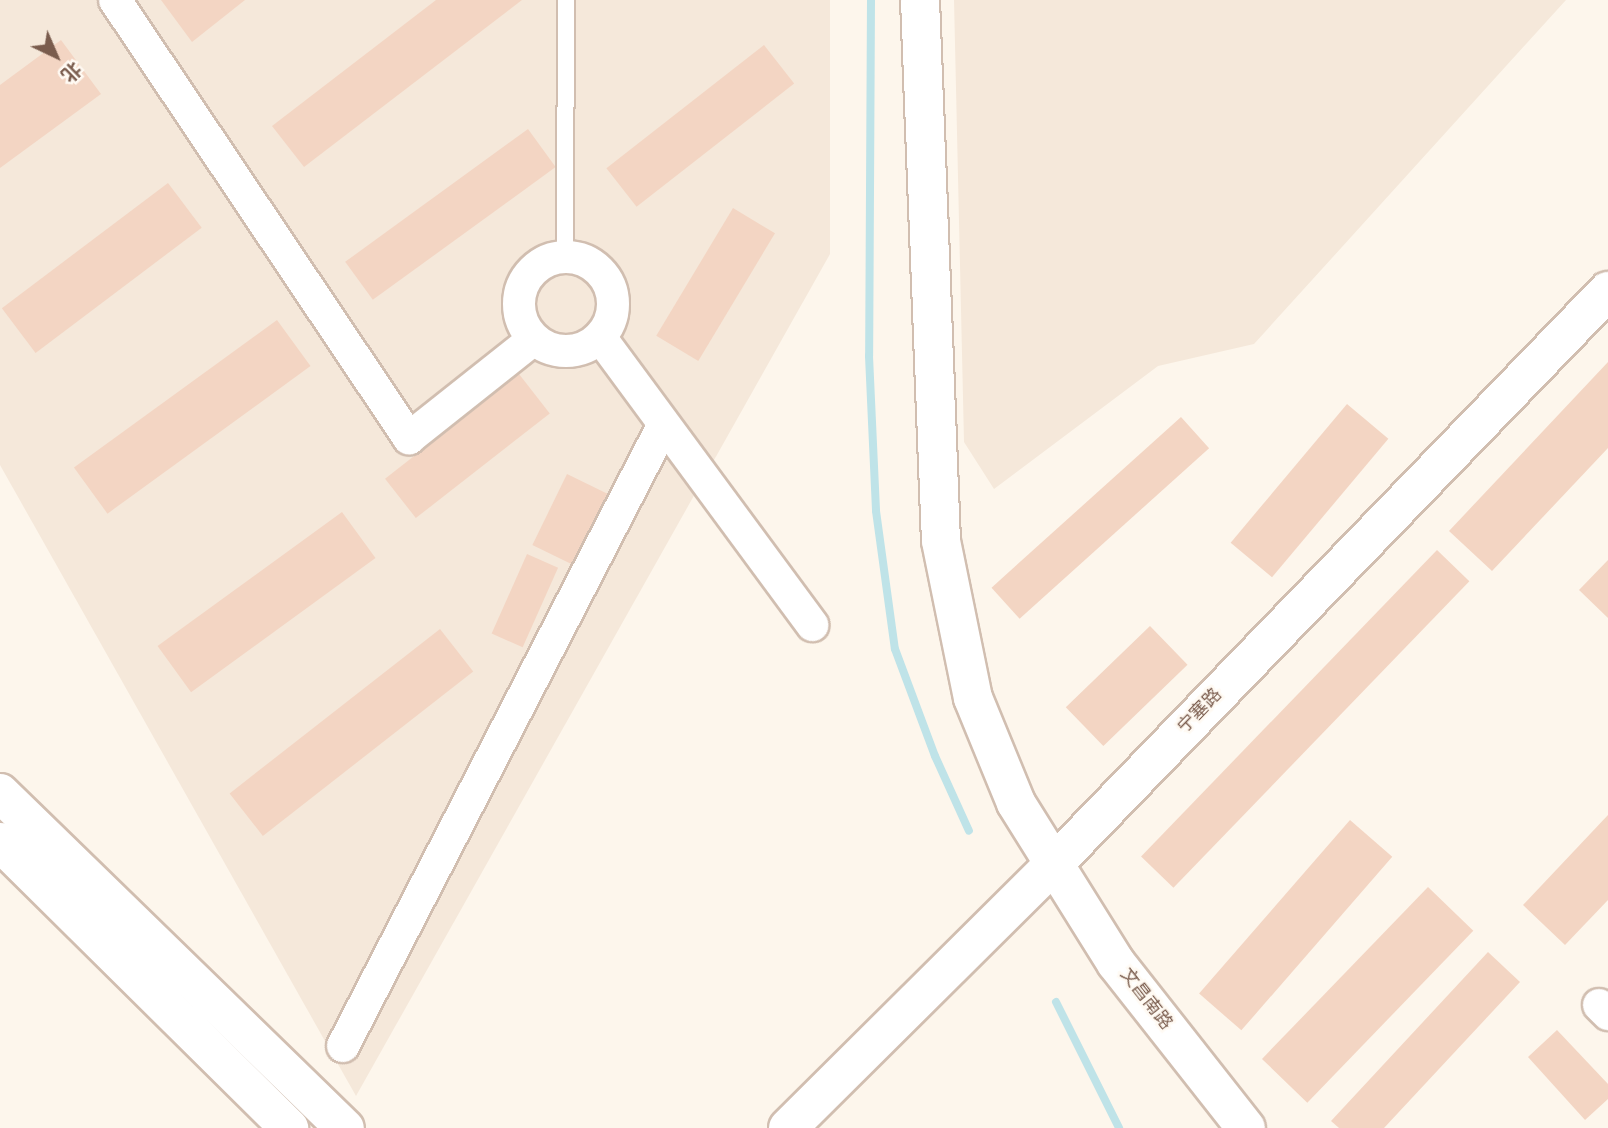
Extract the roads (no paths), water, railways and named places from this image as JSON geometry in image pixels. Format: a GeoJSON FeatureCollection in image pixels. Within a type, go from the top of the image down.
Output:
{"type":"FeatureCollection","features":[{"type":"Feature","properties":{"kind":"street"},"geometry":{"type":"LineString","coordinates":[[115,0],[409,438],[534,339]]}},
{"type":"Feature","properties":{"kind":"street","name":"文昌南路"},"geometry":{"type":"LineString","coordinates":[[920,0],[941,541],[973,698],[1016,803],[1116,963],[1246,1128]]}},
{"type":"Feature","properties":{"kind":"street"},"geometry":{"type":"LineString","coordinates":[[565,256],[584,260],[600,270],[610,285],[614,303],[610,321],[600,337],[586,348],[568,352],[550,349],[534,339],[523,324],[518,307],[521,289],[531,272],[546,261],[565,256]]}},
{"type":"Feature","properties":{"kind":"street","name":"宁塞路"},"geometry":{"type":"LineString","coordinates":[[788,1128],[1054,864],[1608,291]]}},
{"type":"Feature","properties":{"kind":"street"},"geometry":{"type":"LineString","coordinates":[[600,337],[811,625]]}},
{"type":"Feature","properties":{"kind":"street"},"geometry":{"type":"LineString","coordinates":[[343,1046],[663,426]]}},
{"type":"Feature","properties":{"kind":"street"},"geometry":{"type":"LineString","coordinates":[[0,793],[345,1128]]}},
{"type":"Feature","properties":{"kind":"street"},"geometry":{"type":"LineString","coordinates":[[0,842],[289,1128]]}},
{"type":"Feature","properties":{"kind":"lane"},"geometry":{"type":"LineString","coordinates":[[565,256],[566,0]]}},
{"type":"Feature","properties":{"kind":"waterway"},"geometry":{"type":"LineString","coordinates":[[871,0],[869,356],[876,511],[895,649],[935,756],[969,831]]}},
{"type":"Feature","properties":{"kind":"waterway"},"geometry":{"type":"LineString","coordinates":[[1056,1002],[1119,1128]]}}]}
